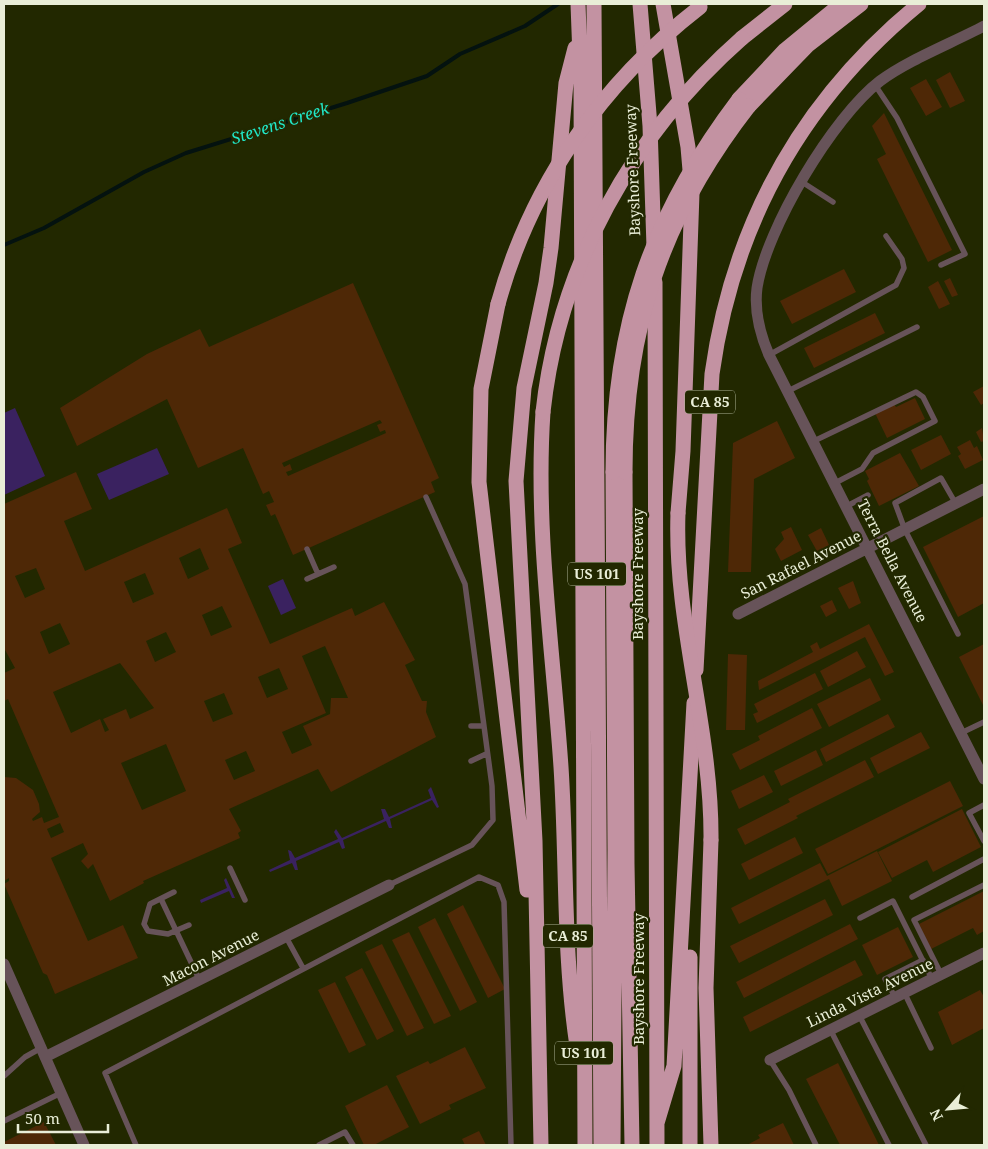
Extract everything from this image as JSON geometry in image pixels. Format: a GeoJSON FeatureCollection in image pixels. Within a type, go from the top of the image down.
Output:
{"type":"FeatureCollection","features":[{"type":"Feature","properties":{"kind":"highway","name":"US 101"},"geometry":{"type":"LineString","coordinates":[[578,4],[583,477],[584,1145]]}},
{"type":"Feature","properties":{"kind":"highway","name":"US 101"},"geometry":{"type":"LineString","coordinates":[[594,4],[598,354],[597,647],[601,1145]]}},
{"type":"Feature","properties":{"kind":"highway","name":"Bayshore Freeway"},"geometry":{"type":"LineString","coordinates":[[640,4],[650,126],[655,302],[657,1145]]}},
{"type":"Feature","properties":{"kind":"highway"},"geometry":{"type":"LineString","coordinates":[[663,4],[688,147],[692,193],[684,451],[678,513],[680,581],[708,762],[711,840],[707,946],[710,1145]]}},
{"type":"Feature","properties":{"kind":"highway","name":"CA 85"},"geometry":{"type":"LineString","coordinates":[[584,1093],[571,1011],[561,765],[542,527],[543,412],[550,364],[563,311],[588,244],[607,205],[646,142],[677,102],[742,38],[785,4]]}},
{"type":"Feature","properties":{"kind":"highway"},"geometry":{"type":"LineString","coordinates":[[632,1145],[619,472],[615,407],[618,377],[630,318],[646,262],[667,211],[680,187],[707,142],[744,102],[785,50],[841,4]]}},
{"type":"Feature","properties":{"kind":"highway"},"geometry":{"type":"LineString","coordinates":[[744,102],[808,45],[861,4]]}},
{"type":"Feature","properties":{"kind":"highway","name":"CA 85"},"geometry":{"type":"LineString","coordinates":[[657,1123],[674,1066],[712,374],[717,337],[734,272],[754,217],[770,185],[819,104],[867,50],[919,4]]}},
{"type":"Feature","properties":{"kind":"highway"},"geometry":{"type":"LineString","coordinates":[[538,989],[518,801],[479,482],[482,389],[498,304],[512,258],[531,214],[572,142],[596,109],[627,72],[662,38],[702,5]]}},
{"type":"Feature","properties":{"kind":"highway"},"geometry":{"type":"LineString","coordinates":[[541,1145],[535,841],[517,509],[518,450],[524,388],[550,257],[566,83],[579,35]]}},
{"type":"Feature","properties":{"kind":"highway"},"geometry":{"type":"LineString","coordinates":[[613,1145],[619,472]]}},
{"type":"Feature","properties":{"kind":"highway"},"geometry":{"type":"LineString","coordinates":[[690,1145],[693,727]]}},
{"type":"Feature","properties":{"kind":"highway"},"geometry":{"type":"LineString","coordinates":[[707,1145],[708,1059]]}},
{"type":"Feature","properties":{"kind":"street","name":"Terra Bella Avenue"},"geometry":{"type":"LineString","coordinates":[[984,26],[890,74],[875,85],[841,122],[802,182],[776,232],[758,288],[758,318],[770,356],[984,779]]}},
{"type":"Feature","properties":{"kind":"street","name":"San Rafael Avenue"},"geometry":{"type":"LineString","coordinates":[[738,614],[984,490]]}},
{"type":"Feature","properties":{"kind":"street","name":"Macon Avenue"},"geometry":{"type":"LineString","coordinates":[[43,1053],[200,981],[390,885]]}},
{"type":"Feature","properties":{"kind":"street","name":"Linda Vista Avenue"},"geometry":{"type":"LineString","coordinates":[[770,1060],[830,1029],[983,956]]}},
{"type":"Feature","properties":{"kind":"street"},"geometry":{"type":"LineString","coordinates":[[4,964],[84,1145]]}},
{"type":"Feature","properties":{"kind":"lane"},"geometry":{"type":"LineString","coordinates":[[875,85],[897,118],[965,254],[941,265]]}},
{"type":"Feature","properties":{"kind":"lane"},"geometry":{"type":"LineString","coordinates":[[802,182],[833,202]]}},
{"type":"Feature","properties":{"kind":"lane"},"geometry":{"type":"LineString","coordinates":[[770,356],[896,284],[904,268],[902,259],[886,236]]}},
{"type":"Feature","properties":{"kind":"lane"},"geometry":{"type":"LineString","coordinates":[[788,390],[917,326]]}},
{"type":"Feature","properties":{"kind":"lane"},"geometry":{"type":"LineString","coordinates":[[814,441],[916,392],[923,397],[935,421],[873,453],[862,469],[835,483]]}},
{"type":"Feature","properties":{"kind":"lane"},"geometry":{"type":"LineString","coordinates":[[956,504],[941,478],[895,503],[905,530],[958,634]]}},
{"type":"Feature","properties":{"kind":"lane"},"geometry":{"type":"LineString","coordinates":[[847,506],[868,495]]}},
{"type":"Feature","properties":{"kind":"lane"},"geometry":{"type":"LineString","coordinates":[[390,885],[472,846],[493,820],[492,786],[486,754],[465,584],[426,497]]}},
{"type":"Feature","properties":{"kind":"lane"},"geometry":{"type":"LineString","coordinates":[[307,549],[318,574]]}},
{"type":"Feature","properties":{"kind":"lane"},"geometry":{"type":"LineString","coordinates":[[307,579],[334,567]]}},
{"type":"Feature","properties":{"kind":"lane"},"geometry":{"type":"LineString","coordinates":[[961,733],[984,722]]}},
{"type":"Feature","properties":{"kind":"lane"},"geometry":{"type":"LineString","coordinates":[[471,726],[484,726]]}},
{"type":"Feature","properties":{"kind":"lane"},"geometry":{"type":"LineString","coordinates":[[471,761],[486,754]]}},
{"type":"Feature","properties":{"kind":"lane"},"geometry":{"type":"LineString","coordinates":[[984,805],[969,813],[984,841]]}},
{"type":"Feature","properties":{"kind":"lane"},"geometry":{"type":"LineString","coordinates":[[912,897],[984,860]]}},
{"type":"Feature","properties":{"kind":"lane"},"geometry":{"type":"LineString","coordinates":[[230,868],[245,900]]}},
{"type":"Feature","properties":{"kind":"lane"},"geometry":{"type":"LineString","coordinates":[[136,1145],[104,1073],[479,877],[498,885],[504,902],[511,1145]]}},
{"type":"Feature","properties":{"kind":"lane"},"geometry":{"type":"LineString","coordinates":[[937,977],[914,920],[984,885]]}},
{"type":"Feature","properties":{"kind":"lane"},"geometry":{"type":"LineString","coordinates":[[174,892],[150,904],[144,924],[148,931],[168,934],[189,925]]}},
{"type":"Feature","properties":{"kind":"lane"},"geometry":{"type":"LineString","coordinates":[[161,899],[200,981]]}},
{"type":"Feature","properties":{"kind":"lane"},"geometry":{"type":"LineString","coordinates":[[860,918],[893,901],[923,960],[937,977]]}},
{"type":"Feature","properties":{"kind":"lane"},"geometry":{"type":"LineString","coordinates":[[286,937],[303,968]]}},
{"type":"Feature","properties":{"kind":"lane"},"geometry":{"type":"LineString","coordinates":[[923,960],[885,979],[900,995],[931,1048]]}},
{"type":"Feature","properties":{"kind":"lane"},"geometry":{"type":"LineString","coordinates":[[860,1015],[926,1145]]}},
{"type":"Feature","properties":{"kind":"lane"},"geometry":{"type":"LineString","coordinates":[[830,1029],[889,1145]]}},
{"type":"Feature","properties":{"kind":"lane"},"geometry":{"type":"LineString","coordinates":[[4,1076],[25,1057],[43,1053]]}},
{"type":"Feature","properties":{"kind":"lane"},"geometry":{"type":"LineString","coordinates":[[770,1060],[789,1090],[816,1145]]}},
{"type":"Feature","properties":{"kind":"lane"},"geometry":{"type":"LineString","coordinates":[[4,1121],[60,1093]]}},
{"type":"Feature","properties":{"kind":"lane"},"geometry":{"type":"LineString","coordinates":[[318,1145],[345,1132],[353,1145]]}},
{"type":"Feature","properties":{"kind":"shaded area"},"geometry":{"type":"Polygon","coordinates":[[[15,408],[45,476],[4,495],[4,413],[15,408]]]}},
{"type":"Feature","properties":{"kind":"shaded area"},"geometry":{"type":"Polygon","coordinates":[[[157,448],[169,474],[109,500],[97,474],[157,448]]]}},
{"type":"Feature","properties":{"kind":"shaded area"},"geometry":{"type":"Polygon","coordinates":[[[283,579],[296,608],[281,615],[268,586],[283,579]]]}},
{"type":"Feature","properties":{"kind":"shaded area"},"geometry":{"type":"Polygon","coordinates":[[[431,787],[439,807],[437,808],[432,800],[390,819],[392,828],[389,828],[386,821],[343,840],[345,848],[342,849],[339,842],[296,861],[298,870],[295,870],[292,863],[270,872],[269,870],[290,860],[288,850],[291,851],[295,858],[338,839],[334,832],[336,829],[342,838],[384,819],[381,809],[385,809],[389,817],[431,798],[428,790],[431,787]]]}},
{"type":"Feature","properties":{"kind":"shaded area"},"geometry":{"type":"Polygon","coordinates":[[[226,878],[235,898],[232,898],[229,891],[201,903],[200,900],[227,888],[224,880],[226,878]]]}},
{"type":"Feature","properties":{"kind":"building"},"geometry":{"type":"Polygon","coordinates":[[[950,72],[965,101],[950,108],[936,80],[950,72]]]}},
{"type":"Feature","properties":{"kind":"building"},"geometry":{"type":"Polygon","coordinates":[[[926,79],[942,107],[926,116],[910,88],[926,79]]]}},
{"type":"Feature","properties":{"kind":"building"},"geometry":{"type":"Polygon","coordinates":[[[884,113],[952,250],[928,262],[877,159],[886,154],[872,126],[884,113]]]}},
{"type":"Feature","properties":{"kind":"building"},"geometry":{"type":"Polygon","coordinates":[[[844,269],[856,292],[792,324],[780,301],[844,269]]]}},
{"type":"Feature","properties":{"kind":"building"},"geometry":{"type":"Polygon","coordinates":[[[950,278],[958,295],[952,297],[944,281],[950,278]]]}},
{"type":"Feature","properties":{"kind":"building"},"geometry":{"type":"Polygon","coordinates":[[[938,281],[950,304],[939,309],[928,287],[938,281]]]}},
{"type":"Feature","properties":{"kind":"building"},"geometry":{"type":"Polygon","coordinates":[[[353,283],[439,478],[431,482],[435,492],[293,555],[275,514],[271,516],[266,505],[274,502],[269,491],[263,494],[243,448],[198,468],[167,399],[77,446],[60,408],[147,354],[200,329],[209,347],[353,283]],[[380,420],[282,463],[284,467],[290,464],[292,470],[286,472],[288,476],[386,433],[385,430],[380,432],[377,425],[382,423],[380,420]]]}},
{"type":"Feature","properties":{"kind":"building"},"geometry":{"type":"Polygon","coordinates":[[[875,313],[885,333],[814,368],[804,348],[875,313]]]}},
{"type":"Feature","properties":{"kind":"building"},"geometry":{"type":"Polygon","coordinates":[[[984,386],[984,403],[981,405],[973,392],[984,386]]]}},
{"type":"Feature","properties":{"kind":"building"},"geometry":{"type":"Polygon","coordinates":[[[915,398],[925,419],[887,438],[875,413],[894,404],[896,407],[915,398]]]}},
{"type":"Feature","properties":{"kind":"building"},"geometry":{"type":"Polygon","coordinates":[[[777,421],[795,458],[754,479],[751,572],[728,572],[733,443],[777,421]]]}},
{"type":"Feature","properties":{"kind":"building"},"geometry":{"type":"Polygon","coordinates":[[[982,428],[984,441],[981,442],[976,432],[982,428]]]}},
{"type":"Feature","properties":{"kind":"building"},"geometry":{"type":"Polygon","coordinates":[[[941,435],[951,454],[921,470],[911,450],[941,435]]]}},
{"type":"Feature","properties":{"kind":"building"},"geometry":{"type":"Polygon","coordinates":[[[970,440],[974,448],[977,446],[983,460],[965,469],[958,456],[961,454],[957,447],[970,440]]]}},
{"type":"Feature","properties":{"kind":"building"},"geometry":{"type":"Polygon","coordinates":[[[900,453],[919,486],[879,506],[867,481],[869,479],[865,471],[900,453]]]}},
{"type":"Feature","properties":{"kind":"building"},"geometry":{"type":"Polygon","coordinates":[[[76,472],[92,509],[64,521],[85,571],[227,508],[242,543],[228,549],[270,644],[352,608],[355,616],[384,602],[415,660],[405,665],[422,701],[427,701],[426,712],[436,737],[331,792],[318,769],[229,809],[241,831],[238,833],[240,838],[143,881],[144,883],[110,901],[93,864],[88,869],[81,861],[88,854],[83,843],[51,858],[88,941],[123,925],[138,958],[55,994],[47,975],[43,973],[4,884],[9,881],[9,878],[4,881],[4,777],[16,778],[33,790],[40,812],[32,819],[33,821],[42,817],[44,823],[59,817],[8,699],[4,701],[4,673],[15,668],[4,648],[4,504],[76,472]],[[200,548],[179,558],[188,579],[209,569],[200,548]],[[36,568],[15,576],[25,598],[45,589],[36,568]],[[145,573],[124,582],[133,603],[154,594],[145,573]],[[222,606],[202,615],[211,636],[232,627],[222,606]],[[60,623],[40,632],[49,654],[70,644],[60,623]],[[166,632],[146,641],[155,662],[176,652],[166,632]],[[325,646],[302,656],[326,713],[282,732],[292,754],[312,745],[303,726],[330,714],[331,698],[348,698],[325,646]],[[120,663],[53,692],[71,733],[100,719],[105,732],[109,730],[103,719],[126,709],[130,719],[154,708],[120,663]],[[279,668],[258,677],[267,698],[288,689],[279,668]],[[224,693],[204,701],[213,722],[233,714],[224,693]],[[166,744],[121,763],[142,810],[186,791],[166,744]],[[246,751],[225,760],[234,780],[255,771],[246,751]],[[60,823],[47,829],[51,838],[64,832],[60,823]]]}},
{"type":"Feature","properties":{"kind":"building"},"geometry":{"type":"Polygon","coordinates":[[[984,516],[984,603],[958,617],[923,547],[984,516]]]}},
{"type":"Feature","properties":{"kind":"building"},"geometry":{"type":"Polygon","coordinates":[[[791,527],[802,550],[781,561],[775,549],[784,539],[781,532],[791,527]]]}},
{"type":"Feature","properties":{"kind":"building"},"geometry":{"type":"Polygon","coordinates":[[[821,528],[830,547],[818,553],[808,535],[821,528]]]}},
{"type":"Feature","properties":{"kind":"building"},"geometry":{"type":"Polygon","coordinates":[[[853,581],[861,603],[849,609],[838,588],[853,581]]]}},
{"type":"Feature","properties":{"kind":"building"},"geometry":{"type":"Polygon","coordinates":[[[832,600],[837,611],[826,617],[820,606],[832,600]]]}},
{"type":"Feature","properties":{"kind":"building"},"geometry":{"type":"Polygon","coordinates":[[[869,624],[894,672],[885,676],[865,637],[759,690],[758,681],[813,652],[810,646],[817,642],[820,649],[869,624]]]}},
{"type":"Feature","properties":{"kind":"building"},"geometry":{"type":"Polygon","coordinates":[[[984,644],[984,707],[959,657],[984,644]]]}},
{"type":"Feature","properties":{"kind":"building"},"geometry":{"type":"Polygon","coordinates":[[[857,651],[866,667],[828,687],[820,671],[857,651]]]}},
{"type":"Feature","properties":{"kind":"building"},"geometry":{"type":"Polygon","coordinates":[[[728,654],[747,655],[745,730],[726,730],[728,654]]]}},
{"type":"Feature","properties":{"kind":"building"},"geometry":{"type":"Polygon","coordinates":[[[815,673],[823,689],[757,723],[753,714],[758,712],[754,704],[815,673]]]}},
{"type":"Feature","properties":{"kind":"building"},"geometry":{"type":"Polygon","coordinates":[[[870,678],[881,700],[829,727],[817,704],[870,678]]]}},
{"type":"Feature","properties":{"kind":"building"},"geometry":{"type":"Polygon","coordinates":[[[812,708],[822,728],[740,770],[732,754],[760,740],[758,736],[812,708]]]}},
{"type":"Feature","properties":{"kind":"building"},"geometry":{"type":"Polygon","coordinates":[[[888,714],[895,727],[826,762],[820,749],[888,714]]]}},
{"type":"Feature","properties":{"kind":"building"},"geometry":{"type":"Polygon","coordinates":[[[921,732],[930,748],[878,774],[870,758],[921,732]]]}},
{"type":"Feature","properties":{"kind":"building"},"geometry":{"type":"Polygon","coordinates":[[[816,750],[823,765],[781,786],[774,771],[816,750]]]}},
{"type":"Feature","properties":{"kind":"building"},"geometry":{"type":"Polygon","coordinates":[[[865,760],[874,777],[796,816],[798,818],[745,845],[737,829],[790,802],[788,799],[865,760]]]}},
{"type":"Feature","properties":{"kind":"building"},"geometry":{"type":"Polygon","coordinates":[[[764,775],[773,792],[739,809],[731,791],[764,775]]]}},
{"type":"Feature","properties":{"kind":"building"},"geometry":{"type":"Polygon","coordinates":[[[950,781],[963,806],[828,874],[815,849],[950,781]]]}},
{"type":"Feature","properties":{"kind":"building"},"geometry":{"type":"Polygon","coordinates":[[[962,809],[981,847],[933,872],[927,860],[892,878],[878,852],[962,809]]]}},
{"type":"Feature","properties":{"kind":"building"},"geometry":{"type":"Polygon","coordinates":[[[795,837],[803,853],[749,880],[741,864],[795,837]]]}},
{"type":"Feature","properties":{"kind":"building"},"geometry":{"type":"Polygon","coordinates":[[[877,851],[892,881],[842,906],[829,879],[739,924],[731,908],[820,863],[827,876],[877,851]]]}},
{"type":"Feature","properties":{"kind":"building"},"geometry":{"type":"Polygon","coordinates":[[[984,891],[984,931],[977,935],[973,928],[931,949],[919,924],[984,891]]]}},
{"type":"Feature","properties":{"kind":"building"},"geometry":{"type":"Polygon","coordinates":[[[825,899],[833,915],[739,963],[730,946],[825,899]]]}},
{"type":"Feature","properties":{"kind":"building"},"geometry":{"type":"Polygon","coordinates":[[[463,905],[505,989],[488,998],[447,914],[463,905]]]}},
{"type":"Feature","properties":{"kind":"building"},"geometry":{"type":"Polygon","coordinates":[[[435,918],[477,1002],[460,1011],[418,927],[435,918]]]}},
{"type":"Feature","properties":{"kind":"building"},"geometry":{"type":"Polygon","coordinates":[[[850,924],[858,939],[744,998],[736,982],[850,924]]]}},
{"type":"Feature","properties":{"kind":"building"},"geometry":{"type":"Polygon","coordinates":[[[898,927],[913,957],[877,975],[862,945],[898,927]]]}},
{"type":"Feature","properties":{"kind":"building"},"geometry":{"type":"Polygon","coordinates":[[[409,932],[451,1016],[434,1024],[392,940],[409,932]]]}},
{"type":"Feature","properties":{"kind":"building"},"geometry":{"type":"Polygon","coordinates":[[[382,944],[424,1028],[407,1036],[365,952],[382,944]]]}},
{"type":"Feature","properties":{"kind":"building"},"geometry":{"type":"Polygon","coordinates":[[[855,960],[863,975],[750,1032],[743,1017],[855,960]]]}},
{"type":"Feature","properties":{"kind":"building"},"geometry":{"type":"Polygon","coordinates":[[[362,968],[394,1031],[377,1040],[345,977],[362,968]]]}},
{"type":"Feature","properties":{"kind":"building"},"geometry":{"type":"Polygon","coordinates":[[[335,982],[366,1045],[349,1053],[318,990],[335,982]]]}},
{"type":"Feature","properties":{"kind":"building"},"geometry":{"type":"Polygon","coordinates":[[[980,990],[984,997],[984,1028],[952,1045],[938,1012],[980,990]]]}},
{"type":"Feature","properties":{"kind":"building"},"geometry":{"type":"Polygon","coordinates":[[[465,1047],[486,1088],[449,1105],[451,1109],[420,1124],[396,1076],[428,1061],[430,1064],[465,1047]]]}},
{"type":"Feature","properties":{"kind":"building"},"geometry":{"type":"Polygon","coordinates":[[[838,1063],[879,1145],[840,1145],[806,1079],[838,1063]]]}},
{"type":"Feature","properties":{"kind":"building"},"geometry":{"type":"Polygon","coordinates":[[[387,1085],[409,1127],[374,1145],[364,1145],[345,1106],[387,1085]]]}},
{"type":"Feature","properties":{"kind":"building"},"geometry":{"type":"Polygon","coordinates":[[[44,1122],[56,1145],[4,1145],[4,1142],[44,1122]]]}},
{"type":"Feature","properties":{"kind":"building"},"geometry":{"type":"Polygon","coordinates":[[[783,1123],[794,1145],[747,1145],[760,1138],[758,1135],[783,1123]]]}},
{"type":"Feature","properties":{"kind":"building"},"geometry":{"type":"Polygon","coordinates":[[[479,1131],[486,1145],[465,1145],[462,1139],[479,1131]]]}},
{"type":"Feature","properties":{"kind":"waterway","name":"Stevens Creek"},"geometry":{"type":"LineString","coordinates":[[4,245],[44,228],[144,172],[186,153],[427,76],[460,54],[525,26],[558,4]]}}]}
